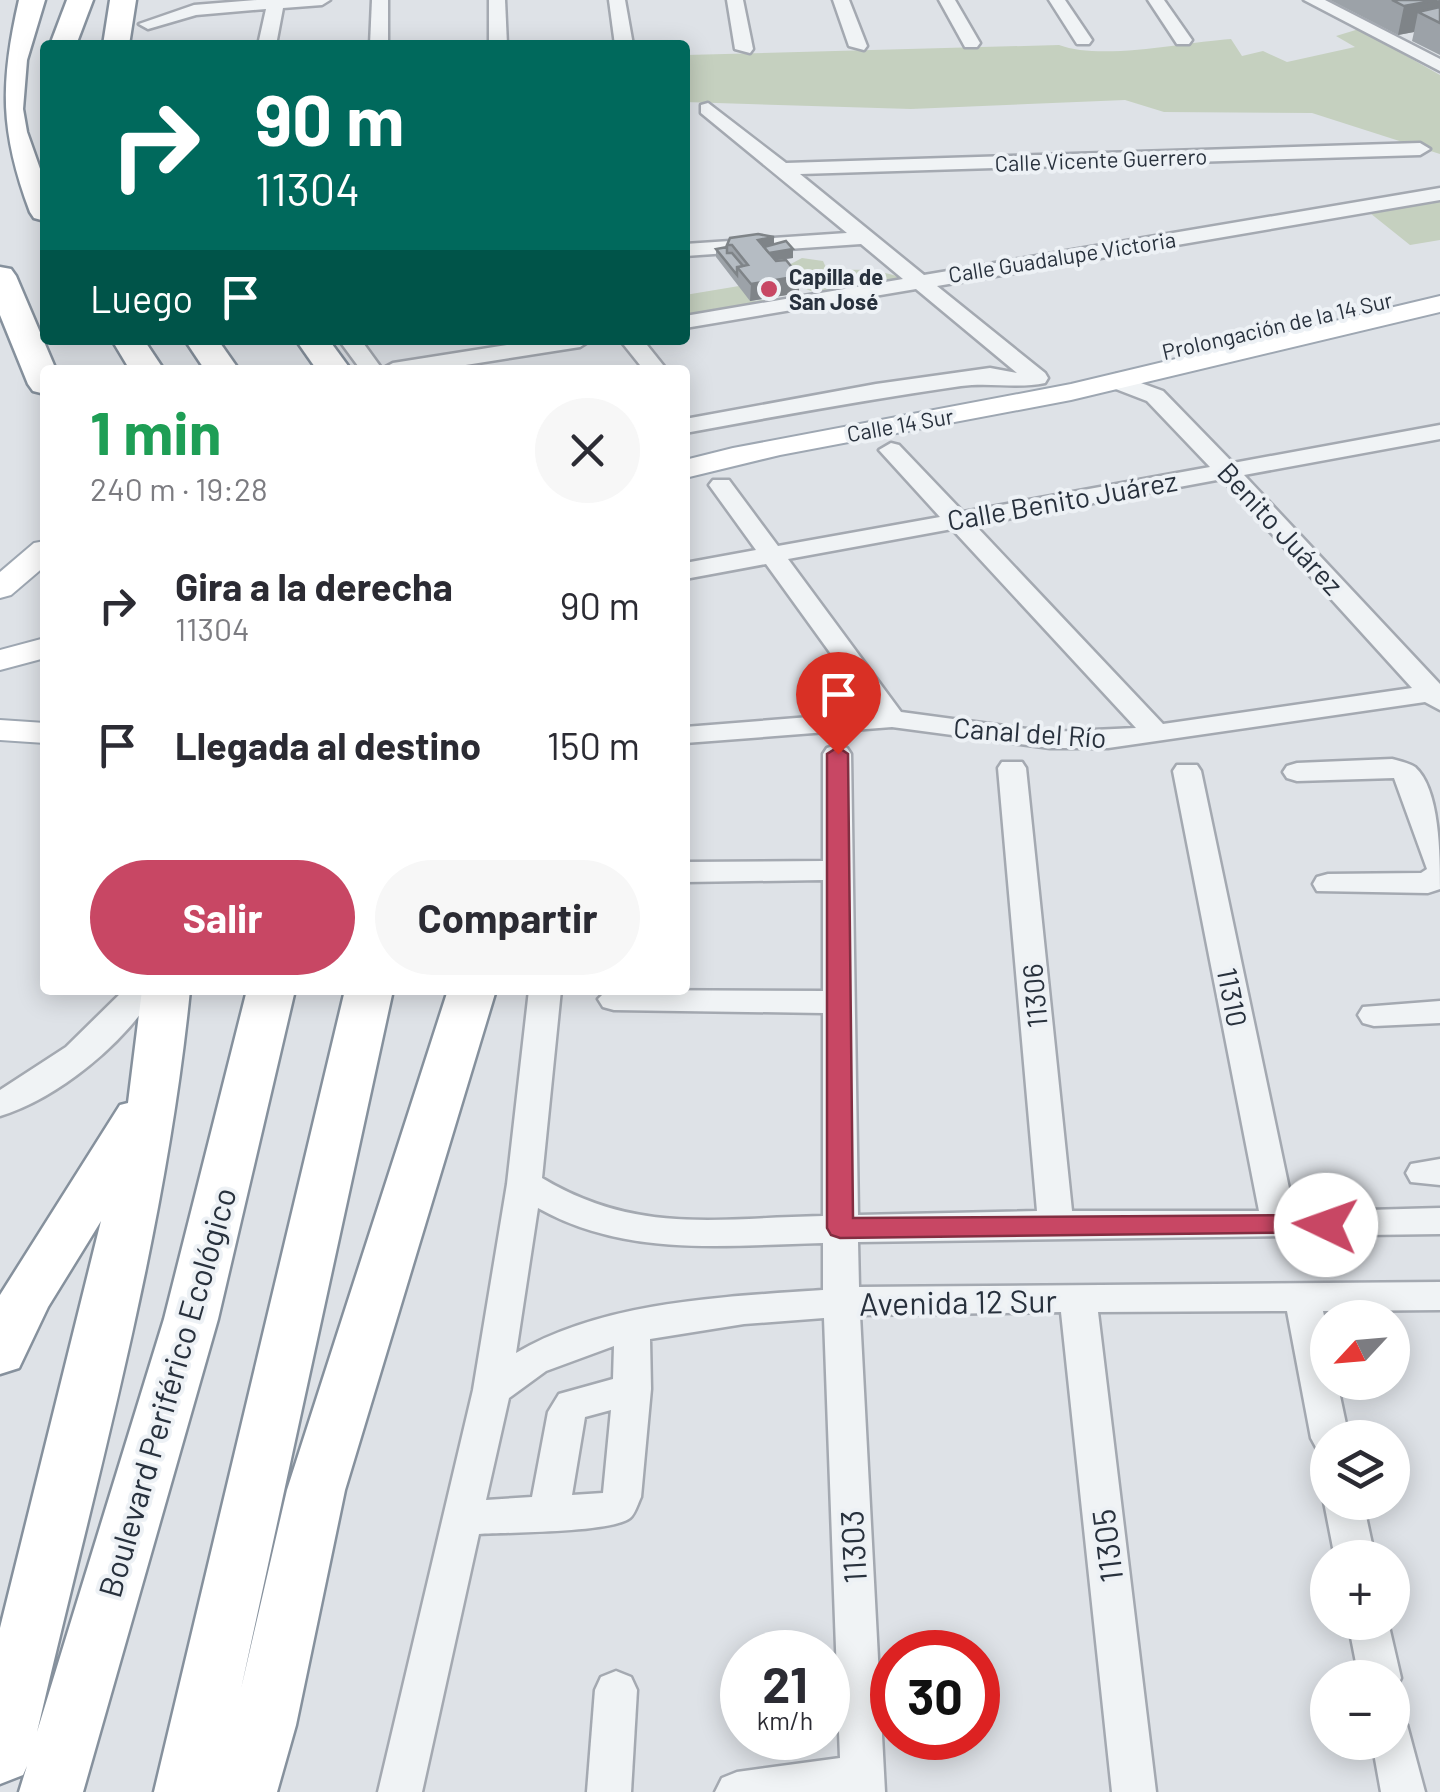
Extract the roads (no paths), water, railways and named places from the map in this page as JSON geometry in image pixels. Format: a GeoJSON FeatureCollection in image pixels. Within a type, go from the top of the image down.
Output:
{"type":"FeatureCollection","features":[{"type":"Feature","properties":{"kind":"highway"},"geometry":{"type":"LineString","coordinates":[[32,0],[3,84],[2,111],[17,168],[40,204]]}},
{"type":"Feature","properties":{"kind":"highway"},"geometry":{"type":"LineString","coordinates":[[65,40],[80,0]]}},
{"type":"Feature","properties":{"kind":"highway"},"geometry":{"type":"LineString","coordinates":[[117,40],[123,0]]}},
{"type":"Feature","properties":{"kind":"highway"},"geometry":{"type":"LineString","coordinates":[[0,276],[40,372]]}},
{"type":"Feature","properties":{"kind":"highway"},"geometry":{"type":"LineString","coordinates":[[0,1754],[106,1318],[154,1091],[165,995]]}},
{"type":"Feature","properties":{"kind":"highway","name":"Boulevard Periférico Ecológico"},"geometry":{"type":"LineString","coordinates":[[51,1792],[191,1319],[270,995]]}},
{"type":"Feature","properties":{"kind":"highway"},"geometry":{"type":"LineString","coordinates":[[186,1792],[368,995]]}},
{"type":"Feature","properties":{"kind":"highway"},"geometry":{"type":"LineString","coordinates":[[245,1792],[264,1725],[316,1490],[470,995]]}},
{"type":"Feature","properties":{"kind":"highway"},"geometry":{"type":"LineString","coordinates":[[0,1352],[25,1300],[154,1091]]}},
{"type":"Feature","properties":{"kind":"main road","name":"Prolongación de la 14 Sur"},"geometry":{"type":"LineString","coordinates":[[1116,372],[1440,288]]}},
{"type":"Feature","properties":{"kind":"main road","name":"Prolongación de la 14 Sur"},"geometry":{"type":"LineString","coordinates":[[1116,372],[1440,304]]}},
{"type":"Feature","properties":{"kind":"main road","name":"Calle 14 Sur"},"geometry":{"type":"LineString","coordinates":[[690,426],[965,403],[1031,379],[1116,372]]}},
{"type":"Feature","properties":{"kind":"main road","name":"Calle 14 Sur"},"geometry":{"type":"LineString","coordinates":[[690,469],[965,403],[1116,372]]}},
{"type":"Feature","properties":{"kind":"main road"},"geometry":{"type":"LineString","coordinates":[[0,588],[40,554]]}},
{"type":"Feature","properties":{"kind":"main road"},"geometry":{"type":"LineString","coordinates":[[0,660],[40,649]]}},
{"type":"Feature","properties":{"kind":"main road"},"geometry":{"type":"LineString","coordinates":[[0,687],[40,675]]}},
{"type":"Feature","properties":{"kind":"main road"},"geometry":{"type":"LineString","coordinates":[[0,730],[40,733]]}},
{"type":"Feature","properties":{"kind":"street"},"geometry":{"type":"LineString","coordinates":[[145,40],[154,0]]}},
{"type":"Feature","properties":{"kind":"street"},"geometry":{"type":"LineString","coordinates":[[148,24],[190,4],[322,0]]}},
{"type":"Feature","properties":{"kind":"street"},"geometry":{"type":"LineString","coordinates":[[379,40],[380,0]]}},
{"type":"Feature","properties":{"kind":"street"},"geometry":{"type":"LineString","coordinates":[[497,0],[498,40]]}},
{"type":"Feature","properties":{"kind":"street"},"geometry":{"type":"LineString","coordinates":[[617,0],[623,40]]}},
{"type":"Feature","properties":{"kind":"street"},"geometry":{"type":"LineString","coordinates":[[736,0],[744,48]]}},
{"type":"Feature","properties":{"kind":"street"},"geometry":{"type":"LineString","coordinates":[[841,0],[858,46]]}},
{"type":"Feature","properties":{"kind":"street"},"geometry":{"type":"LineString","coordinates":[[948,0],[971,43]]}},
{"type":"Feature","properties":{"kind":"street"},"geometry":{"type":"LineString","coordinates":[[1057,0],[1083,40]]}},
{"type":"Feature","properties":{"kind":"street"},"geometry":{"type":"LineString","coordinates":[[1156,0],[1183,40]]}},
{"type":"Feature","properties":{"kind":"street"},"geometry":{"type":"LineString","coordinates":[[1312,0],[1440,66]]}},
{"type":"Feature","properties":{"kind":"street"},"geometry":{"type":"LineString","coordinates":[[268,40],[276,2]]}},
{"type":"Feature","properties":{"kind":"street"},"geometry":{"type":"LineString","coordinates":[[1393,40],[1424,34]]}},
{"type":"Feature","properties":{"kind":"street"},"geometry":{"type":"LineString","coordinates":[[708,108],[1031,379]]}},
{"type":"Feature","properties":{"kind":"street","name":"Calle Vicente Guerrero"},"geometry":{"type":"LineString","coordinates":[[782,169],[1420,149]]}},
{"type":"Feature","properties":{"kind":"street","name":"Calle Guadalupe Victoria"},"geometry":{"type":"LineString","coordinates":[[690,321],[1440,194]]}},
{"type":"Feature","properties":{"kind":"street"},"geometry":{"type":"LineString","coordinates":[[696,249],[867,238]]}},
{"type":"Feature","properties":{"kind":"street"},"geometry":{"type":"LineString","coordinates":[[424,365],[549,345]]}},
{"type":"Feature","properties":{"kind":"street"},"geometry":{"type":"LineString","coordinates":[[636,345],[652,365]]}},
{"type":"Feature","properties":{"kind":"street","name":"Benito Juárez"},"geometry":{"type":"LineString","coordinates":[[1116,372],[1154,396],[1229,471],[1437,696]]}},
{"type":"Feature","properties":{"kind":"street"},"geometry":{"type":"LineString","coordinates":[[690,426],[971,378],[1031,379]]}},
{"type":"Feature","properties":{"kind":"street","name":"Calle Benito Juárez"},"geometry":{"type":"LineString","coordinates":[[690,570],[1440,432]]}},
{"type":"Feature","properties":{"kind":"street"},"geometry":{"type":"LineString","coordinates":[[891,450],[1158,734]]}},
{"type":"Feature","properties":{"kind":"street"},"geometry":{"type":"LineString","coordinates":[[722,485],[892,719]]}},
{"type":"Feature","properties":{"kind":"street","name":"Canal del Río"},"geometry":{"type":"LineString","coordinates":[[690,735],[892,719],[1074,741],[1158,734],[1437,696]]}},
{"type":"Feature","properties":{"kind":"street","name":"11303"},"geometry":{"type":"LineString","coordinates":[[838,754],[841,1303],[863,1784]]}},
{"type":"Feature","properties":{"kind":"street","name":"11306"},"geometry":{"type":"LineString","coordinates":[[1012,768],[1056,1224]]}},
{"type":"Feature","properties":{"kind":"street"},"geometry":{"type":"LineString","coordinates":[[1296,772],[1392,768],[1404,772],[1435,829],[1440,871],[1428,883],[1328,884]]}},
{"type":"Feature","properties":{"kind":"street","name":"11310"},"geometry":{"type":"LineString","coordinates":[[1187,771],[1279,1223]]}},
{"type":"Feature","properties":{"kind":"street"},"geometry":{"type":"LineString","coordinates":[[690,872],[838,870]]}},
{"type":"Feature","properties":{"kind":"street"},"geometry":{"type":"LineString","coordinates":[[0,1104],[46,1079],[82,1052],[137,995]]}},
{"type":"Feature","properties":{"kind":"street"},"geometry":{"type":"LineString","coordinates":[[400,1792],[492,1390],[524,1184],[545,995]]}},
{"type":"Feature","properties":{"kind":"street"},"geometry":{"type":"LineString","coordinates":[[614,999],[839,1002]]}},
{"type":"Feature","properties":{"kind":"street"},"geometry":{"type":"LineString","coordinates":[[1374,1014],[1440,1012]]}},
{"type":"Feature","properties":{"kind":"street"},"geometry":{"type":"LineString","coordinates":[[524,1184],[573,1214],[629,1231],[1440,1221]]}},
{"type":"Feature","properties":{"kind":"street","name":"Avenida 12 Sur"},"geometry":{"type":"LineString","coordinates":[[492,1390],[532,1362],[580,1340],[632,1327],[744,1310],[886,1299],[1440,1296]]}},
{"type":"Feature","properties":{"kind":"street"},"geometry":{"type":"LineString","coordinates":[[1302,1298],[1326,1420]]}},
{"type":"Feature","properties":{"kind":"street","name":"11305"},"geometry":{"type":"LineString","coordinates":[[1078,1299],[1134,1792]]}},
{"type":"Feature","properties":{"kind":"street"},"geometry":{"type":"LineString","coordinates":[[465,1518],[606,1510],[622,1497],[632,1390],[632,1327]]}},
{"type":"Feature","properties":{"kind":"street"},"geometry":{"type":"LineString","coordinates":[[549,1514],[567,1412],[572,1404],[632,1390]]}},
{"type":"Feature","properties":{"kind":"street"},"geometry":{"type":"LineString","coordinates":[[609,1792],[616,1690]]}},
{"type":"Feature","properties":{"kind":"street"},"geometry":{"type":"LineString","coordinates":[[1397,1760],[1404,1792]]}},
{"type":"Feature","properties":{"kind":"street"},"geometry":{"type":"LineString","coordinates":[[738,1792],[863,1784]]}},
{"type":"Feature","properties":{"kind":"place","name":"Capilla de San José"},"geometry":{"type":"Point","coordinates":[769,289]}}]}
